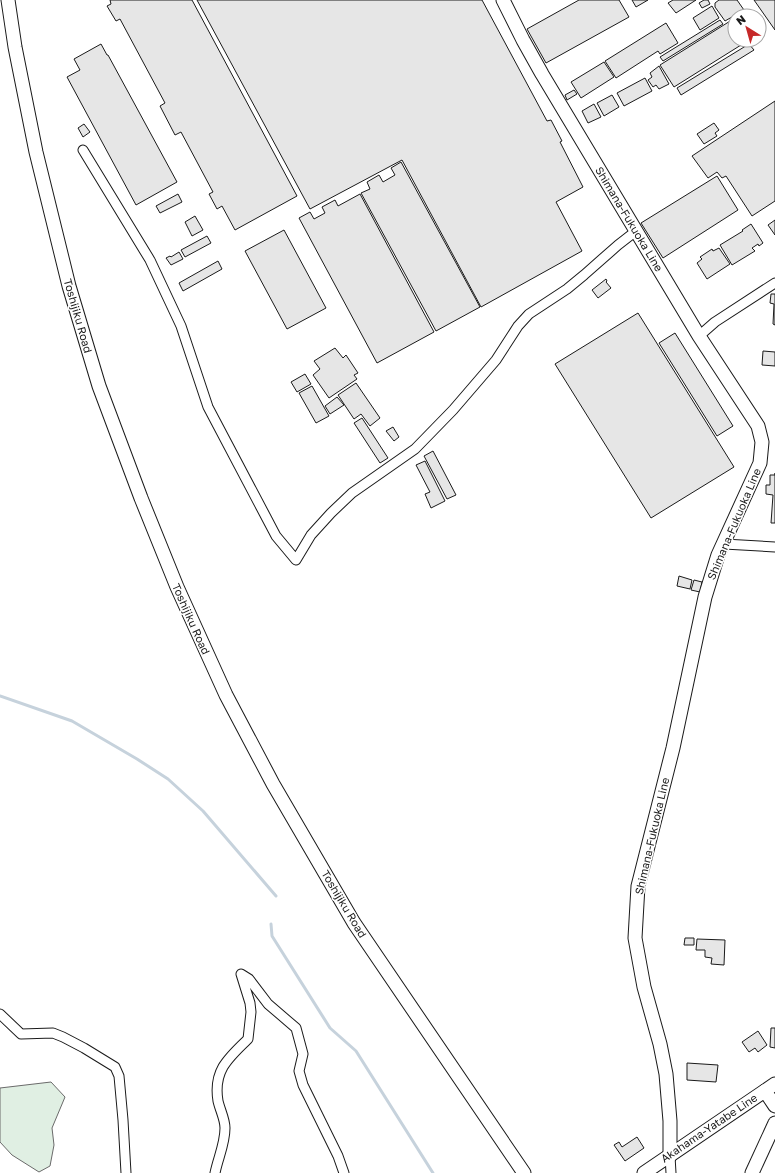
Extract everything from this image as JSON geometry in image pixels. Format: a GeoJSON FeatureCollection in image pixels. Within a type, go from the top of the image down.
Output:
{"type":"FeatureCollection","features":[{"type":"Feature","properties":{"kind":"main road","name":"Toshijiku Road"},"geometry":{"type":"LineString","coordinates":[[8,0],[15,47],[36,152],[69,286],[99,386],[141,498],[177,587],[226,695],[266,770],[354,923],[524,1173]]}},
{"type":"Feature","properties":{"kind":"main road","name":"Shimana-Fukuoka Line"},"geometry":{"type":"LineString","coordinates":[[503,0],[542,74],[699,336],[758,426],[762,442],[760,463],[711,575],[673,748],[638,886],[635,938],[644,987],[666,1074],[670,1121],[670,1156]]}},
{"type":"Feature","properties":{"kind":"main road","name":"Akahama-Yatabe Line"},"geometry":{"type":"LineString","coordinates":[[644,1173],[770,1087]]}},
{"type":"Feature","properties":{"kind":"main road"},"geometry":{"type":"LineString","coordinates":[[770,1087],[775,1106]]}},
{"type":"Feature","properties":{"kind":"main road"},"geometry":{"type":"LineString","coordinates":[[752,1173],[775,1123]]}},
{"type":"Feature","properties":{"kind":"street"},"geometry":{"type":"LineString","coordinates":[[83,150],[150,260],[181,326],[208,407],[276,536],[296,560],[311,535],[336,508],[352,494],[415,448],[442,420],[496,360],[518,326],[529,314],[579,280],[636,231]]}},
{"type":"Feature","properties":{"kind":"street"},"geometry":{"type":"LineString","coordinates":[[699,336],[715,322],[775,283]]}},
{"type":"Feature","properties":{"kind":"street"},"geometry":{"type":"LineString","coordinates":[[724,544],[775,547]]}},
{"type":"Feature","properties":{"kind":"street"},"geometry":{"type":"LineString","coordinates":[[215,1173],[224,1142],[225,1126],[218,1101],[217,1084],[220,1070],[229,1057],[248,1039],[251,1012],[250,1002],[241,974],[249,979],[268,1004],[296,1028],[303,1054],[298,1071],[303,1085],[338,1156],[344,1173]]}},
{"type":"Feature","properties":{"kind":"street"},"geometry":{"type":"LineString","coordinates":[[0,1014],[21,1034],[53,1033],[84,1048],[115,1067],[119,1076],[126,1173]]}},
{"type":"Feature","properties":{"kind":"street"},"geometry":{"type":"LineString","coordinates":[[670,1156],[671,1173]]}},
{"type":"Feature","properties":{"kind":"green space"},"geometry":{"type":"Polygon","coordinates":[[[51,1082],[65,1097],[52,1128],[54,1145],[50,1166],[39,1172],[12,1155],[0,1142],[0,1088],[51,1082]]]}},
{"type":"Feature","properties":{"kind":"building"},"geometry":{"type":"Polygon","coordinates":[[[110,0],[192,0],[297,196],[235,230],[222,206],[217,209],[209,194],[213,192],[181,132],[175,135],[160,106],[165,103],[120,19],[116,21],[107,6],[111,4],[110,0]]]}},
{"type":"Feature","properties":{"kind":"building"},"geometry":{"type":"Polygon","coordinates":[[[197,0],[482,0],[547,121],[551,120],[562,141],[560,142],[583,187],[556,202],[582,251],[481,307],[402,160],[310,209],[197,0]]]}},
{"type":"Feature","properties":{"kind":"building"},"geometry":{"type":"Polygon","coordinates":[[[579,0],[619,0],[629,17],[546,63],[527,29],[579,0]]]}},
{"type":"Feature","properties":{"kind":"building"},"geometry":{"type":"Polygon","coordinates":[[[632,0],[648,0],[636,7],[632,0]]]}},
{"type":"Feature","properties":{"kind":"building"},"geometry":{"type":"Polygon","coordinates":[[[673,0],[696,0],[676,13],[668,3],[673,0]]]}},
{"type":"Feature","properties":{"kind":"building"},"geometry":{"type":"Polygon","coordinates":[[[704,0],[708,0],[710,4],[702,8],[699,3],[704,0]]]}},
{"type":"Feature","properties":{"kind":"building"},"geometry":{"type":"Polygon","coordinates":[[[719,0],[737,0],[743,8],[727,8],[727,20],[725,21],[715,7],[715,3],[719,0]]]}},
{"type":"Feature","properties":{"kind":"building"},"geometry":{"type":"Polygon","coordinates":[[[754,0],[775,0],[775,30],[767,19],[767,8],[760,8],[754,0]]]}},
{"type":"Feature","properties":{"kind":"building"},"geometry":{"type":"Polygon","coordinates":[[[712,6],[719,18],[700,30],[693,18],[712,6]]]}},
{"type":"Feature","properties":{"kind":"building"},"geometry":{"type":"Polygon","coordinates":[[[720,20],[723,24],[663,61],[660,57],[720,20]]]}},
{"type":"Feature","properties":{"kind":"building"},"geometry":{"type":"Polygon","coordinates":[[[666,23],[678,43],[660,54],[658,51],[616,78],[605,61],[666,23]]]}},
{"type":"Feature","properties":{"kind":"building"},"geometry":{"type":"Polygon","coordinates":[[[727,23],[727,48],[736,48],[674,87],[660,65],[727,23]]]}},
{"type":"Feature","properties":{"kind":"building"},"geometry":{"type":"Polygon","coordinates":[[[101,44],[177,182],[136,205],[67,77],[80,70],[74,59],[101,44]]]}},
{"type":"Feature","properties":{"kind":"building"},"geometry":{"type":"Polygon","coordinates":[[[742,48],[752,48],[754,50],[681,95],[677,88],[742,48]]]}},
{"type":"Feature","properties":{"kind":"building"},"geometry":{"type":"Polygon","coordinates":[[[604,62],[614,77],[581,98],[571,82],[604,62]]]}},
{"type":"Feature","properties":{"kind":"building"},"geometry":{"type":"Polygon","coordinates":[[[659,66],[669,84],[659,89],[656,85],[653,87],[648,80],[652,77],[650,73],[659,66]]]}},
{"type":"Feature","properties":{"kind":"building"},"geometry":{"type":"Polygon","coordinates":[[[645,78],[652,91],[624,106],[617,93],[645,78]]]}},
{"type":"Feature","properties":{"kind":"building"},"geometry":{"type":"Polygon","coordinates":[[[574,90],[577,94],[567,100],[565,95],[574,90]]]}},
{"type":"Feature","properties":{"kind":"building"},"geometry":{"type":"Polygon","coordinates":[[[612,95],[619,107],[604,116],[597,103],[612,95]]]}},
{"type":"Feature","properties":{"kind":"building"},"geometry":{"type":"Polygon","coordinates":[[[775,101],[775,201],[752,216],[726,176],[722,178],[717,172],[708,178],[692,156],[775,101]]]}},
{"type":"Feature","properties":{"kind":"building"},"geometry":{"type":"Polygon","coordinates":[[[594,104],[601,117],[588,123],[582,111],[594,104]]]}},
{"type":"Feature","properties":{"kind":"building"},"geometry":{"type":"Polygon","coordinates":[[[714,123],[719,130],[715,133],[717,136],[704,144],[697,134],[714,123]]]}},
{"type":"Feature","properties":{"kind":"building"},"geometry":{"type":"Polygon","coordinates":[[[84,124],[90,132],[83,137],[78,128],[84,124]]]}},
{"type":"Feature","properties":{"kind":"building"},"geometry":{"type":"Polygon","coordinates":[[[401,162],[480,307],[436,331],[361,193],[370,189],[367,182],[379,175],[383,182],[395,175],[391,168],[401,162]]]}},
{"type":"Feature","properties":{"kind":"building"},"geometry":{"type":"Polygon","coordinates":[[[717,176],[738,210],[663,258],[641,223],[717,176]]]}},
{"type":"Feature","properties":{"kind":"building"},"geometry":{"type":"Polygon","coordinates":[[[178,194],[182,202],[160,213],[156,206],[178,194]]]}},
{"type":"Feature","properties":{"kind":"building"},"geometry":{"type":"Polygon","coordinates":[[[360,194],[434,332],[377,363],[299,218],[310,212],[314,219],[325,213],[322,207],[335,200],[338,206],[360,194]]]}},
{"type":"Feature","properties":{"kind":"building"},"geometry":{"type":"Polygon","coordinates":[[[195,216],[203,230],[192,236],[185,222],[195,216]]]}},
{"type":"Feature","properties":{"kind":"building"},"geometry":{"type":"Polygon","coordinates":[[[775,220],[775,235],[768,225],[775,220]]]}},
{"type":"Feature","properties":{"kind":"building"},"geometry":{"type":"Polygon","coordinates":[[[751,224],[763,243],[752,248],[755,251],[732,265],[720,245],[743,231],[742,230],[751,224]]]}},
{"type":"Feature","properties":{"kind":"building"},"geometry":{"type":"Polygon","coordinates":[[[284,230],[326,308],[287,329],[245,251],[284,230]]]}},
{"type":"Feature","properties":{"kind":"building"},"geometry":{"type":"Polygon","coordinates":[[[207,236],[211,243],[185,257],[181,250],[207,236]]]}},
{"type":"Feature","properties":{"kind":"building"},"geometry":{"type":"Polygon","coordinates":[[[719,248],[730,264],[707,279],[697,263],[702,259],[700,257],[712,249],[713,251],[719,248]]]}},
{"type":"Feature","properties":{"kind":"building"},"geometry":{"type":"Polygon","coordinates":[[[179,252],[183,259],[171,265],[166,258],[179,252]]]}},
{"type":"Feature","properties":{"kind":"building"},"geometry":{"type":"Polygon","coordinates":[[[218,261],[222,269],[183,291],[179,283],[218,261]]]}},
{"type":"Feature","properties":{"kind":"building"},"geometry":{"type":"Polygon","coordinates":[[[606,279],[606,282],[611,288],[598,298],[592,290],[606,279]]]}},
{"type":"Feature","properties":{"kind":"building"},"geometry":{"type":"Polygon","coordinates":[[[771,294],[775,294],[775,325],[773,324],[774,304],[770,303],[771,294]]]}},
{"type":"Feature","properties":{"kind":"building"},"geometry":{"type":"Polygon","coordinates":[[[638,313],[734,467],[651,518],[555,364],[638,313]]]}},
{"type":"Feature","properties":{"kind":"building"},"geometry":{"type":"Polygon","coordinates":[[[675,333],[733,426],[717,436],[659,343],[675,333]]]}},
{"type":"Feature","properties":{"kind":"building"},"geometry":{"type":"Polygon","coordinates":[[[335,348],[343,358],[346,355],[358,373],[354,375],[357,379],[329,398],[313,375],[320,369],[314,361],[335,348]]]}},
{"type":"Feature","properties":{"kind":"building"},"geometry":{"type":"Polygon","coordinates":[[[763,351],[775,352],[775,366],[762,365],[763,351]]]}},
{"type":"Feature","properties":{"kind":"building"},"geometry":{"type":"Polygon","coordinates":[[[305,374],[311,384],[297,392],[291,382],[305,374]]]}},
{"type":"Feature","properties":{"kind":"building"},"geometry":{"type":"Polygon","coordinates":[[[356,383],[380,418],[370,426],[361,414],[354,419],[338,395],[356,383]]]}},
{"type":"Feature","properties":{"kind":"building"},"geometry":{"type":"Polygon","coordinates":[[[312,386],[329,416],[316,423],[299,393],[312,386]]]}},
{"type":"Feature","properties":{"kind":"building"},"geometry":{"type":"Polygon","coordinates":[[[337,397],[344,405],[330,414],[325,406],[337,397]]]}},
{"type":"Feature","properties":{"kind":"building"},"geometry":{"type":"Polygon","coordinates":[[[362,418],[388,458],[380,463],[354,423],[362,418]]]}},
{"type":"Feature","properties":{"kind":"building"},"geometry":{"type":"Polygon","coordinates":[[[393,427],[399,437],[394,441],[386,431],[393,427]]]}},
{"type":"Feature","properties":{"kind":"building"},"geometry":{"type":"Polygon","coordinates":[[[433,451],[456,495],[447,499],[424,456],[433,451]]]}},
{"type":"Feature","properties":{"kind":"building"},"geometry":{"type":"Polygon","coordinates":[[[425,461],[445,501],[431,508],[425,494],[430,492],[416,465],[425,461]]]}},
{"type":"Feature","properties":{"kind":"building"},"geometry":{"type":"Polygon","coordinates":[[[770,475],[775,475],[775,523],[771,523],[773,495],[766,494],[766,485],[770,485],[770,475]]]}},
{"type":"Feature","properties":{"kind":"building"},"geometry":{"type":"Polygon","coordinates":[[[679,576],[692,580],[690,589],[677,586],[679,576]]]}},
{"type":"Feature","properties":{"kind":"building"},"geometry":{"type":"Polygon","coordinates":[[[694,580],[702,582],[700,592],[691,590],[694,580]]]}},
{"type":"Feature","properties":{"kind":"building"},"geometry":{"type":"Polygon","coordinates":[[[685,938],[694,938],[694,945],[684,945],[685,938]]]}},
{"type":"Feature","properties":{"kind":"building"},"geometry":{"type":"Polygon","coordinates":[[[697,939],[725,940],[724,965],[711,964],[712,958],[705,957],[705,950],[696,950],[697,939]]]}},
{"type":"Feature","properties":{"kind":"building"},"geometry":{"type":"Polygon","coordinates":[[[771,1028],[775,1028],[775,1048],[770,1047],[771,1028]]]}},
{"type":"Feature","properties":{"kind":"building"},"geometry":{"type":"Polygon","coordinates":[[[758,1031],[767,1045],[758,1052],[755,1048],[749,1052],[742,1042],[758,1031]]]}},
{"type":"Feature","properties":{"kind":"building"},"geometry":{"type":"Polygon","coordinates":[[[687,1063],[718,1065],[716,1082],[687,1080],[687,1063]]]}},
{"type":"Feature","properties":{"kind":"building"},"geometry":{"type":"Polygon","coordinates":[[[637,1137],[644,1148],[625,1161],[614,1145],[619,1142],[622,1147],[637,1137]]]}},
{"type":"Feature","properties":{"kind":"waterway"},"geometry":{"type":"LineString","coordinates":[[0,696],[72,721],[168,779],[203,811],[276,896]]}},
{"type":"Feature","properties":{"kind":"waterway"},"geometry":{"type":"LineString","coordinates":[[271,924],[272,936],[330,1028],[356,1051],[433,1173]]}}]}
